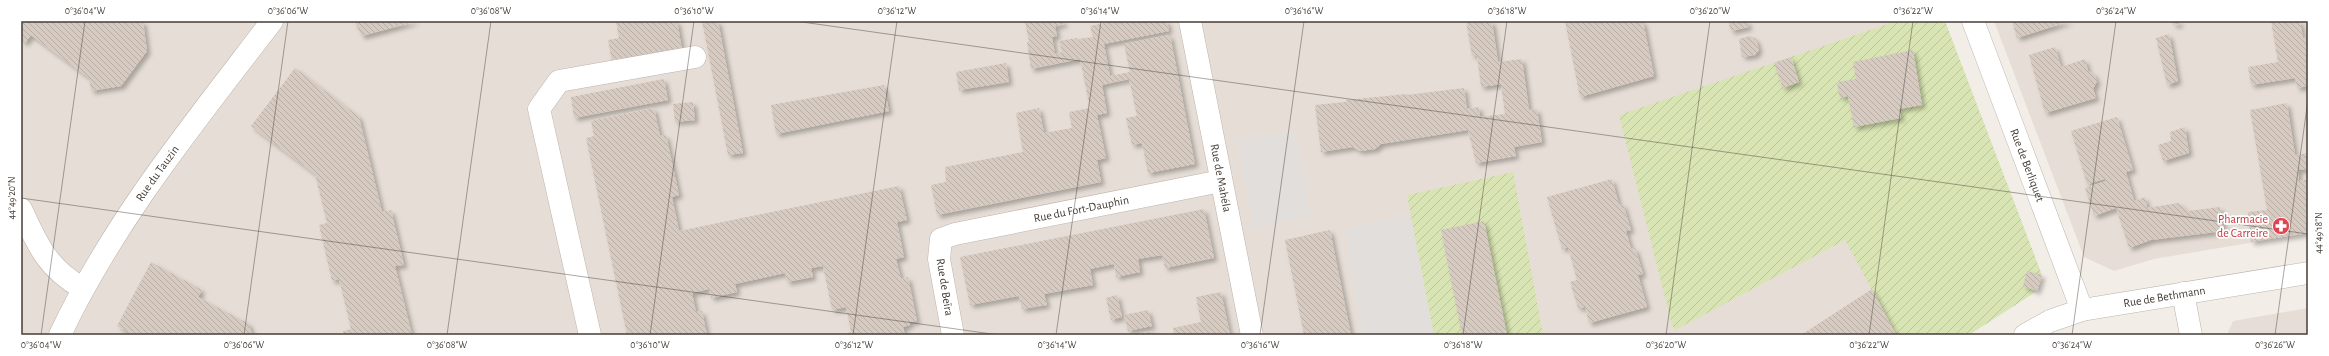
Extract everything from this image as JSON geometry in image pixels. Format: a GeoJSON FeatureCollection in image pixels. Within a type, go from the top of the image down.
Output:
{"type":"FeatureCollection","features":[{"type":"Feature","properties":{"kind":"street","name":"Rue du Tauzin"},"geometry":{"type":"LineString","coordinates":[[60,335],[82,288],[122,221],[272,21]]}},
{"type":"Feature","properties":{"kind":"street","name":"Rue de Mahéla"},"geometry":{"type":"LineString","coordinates":[[1190,21],[1252,335]]}},
{"type":"Feature","properties":{"kind":"street","name":"Rue de Berliquet"},"geometry":{"type":"LineString","coordinates":[[1973,21],[2082,310]]}},
{"type":"Feature","properties":{"kind":"street"},"geometry":{"type":"LineString","coordinates":[[590,335],[539,110],[559,81],[695,57]]}},
{"type":"Feature","properties":{"kind":"street","name":"Rue du Fort-Dauphin"},"geometry":{"type":"LineString","coordinates":[[941,239],[955,234],[1222,181]]}},
{"type":"Feature","properties":{"kind":"street"},"geometry":{"type":"LineString","coordinates":[[21,209],[42,253],[69,280],[82,288]]}},
{"type":"Feature","properties":{"kind":"street","name":"Rue de Beïra"},"geometry":{"type":"LineString","coordinates":[[941,239],[939,259],[953,335]]}},
{"type":"Feature","properties":{"kind":"street","name":"Rue de Bethmann"},"geometry":{"type":"LineString","coordinates":[[2025,335],[2050,321],[2082,310],[2308,272]]}},
{"type":"Feature","properties":{"kind":"street"},"geometry":{"type":"LineString","coordinates":[[2183,293],[2191,335]]}},
{"type":"Feature","properties":{"kind":"shaded area"},"geometry":{"type":"Polygon","coordinates":[[[21,21],[1945,21],[1969,335],[21,335],[21,21]]]}},
{"type":"Feature","properties":{"kind":"shaded area"},"geometry":{"type":"Polygon","coordinates":[[[1994,21],[2308,21],[2308,233],[2154,259],[2114,271],[2084,257],[1994,21]]]}},
{"type":"Feature","properties":{"kind":"shaded area"},"geometry":{"type":"Polygon","coordinates":[[[1294,131],[1311,215],[1255,228],[1237,141],[1294,131]]]}},
{"type":"Feature","properties":{"kind":"shaded area"},"geometry":{"type":"Polygon","coordinates":[[[1410,215],[1434,335],[1363,335],[1344,229],[1410,215]]]}},
{"type":"Feature","properties":{"kind":"shaded area"},"geometry":{"type":"Polygon","coordinates":[[[2308,308],[2308,335],[2227,335],[2233,321],[2308,308]]]}},
{"type":"Feature","properties":{"kind":"green space"},"geometry":{"type":"Polygon","coordinates":[[[1897,21],[1945,21],[2042,275],[2037,291],[1969,335],[1896,335],[1845,240],[1675,330],[1672,325],[1619,115],[1897,21]]]}},
{"type":"Feature","properties":{"kind":"green space"},"geometry":{"type":"Polygon","coordinates":[[[1513,172],[1543,335],[1434,335],[1407,195],[1513,172]]]}},
{"type":"Feature","properties":{"kind":"building"},"geometry":{"type":"Polygon","coordinates":[[[21,21],[128,21],[130,23],[143,21],[147,51],[121,86],[91,91],[89,78],[31,35],[25,43],[21,40],[21,21]]]}},
{"type":"Feature","properties":{"kind":"building"},"geometry":{"type":"Polygon","coordinates":[[[354,21],[417,21],[362,36],[354,21]]]}},
{"type":"Feature","properties":{"kind":"building"},"geometry":{"type":"Polygon","coordinates":[[[616,21],[677,21],[682,49],[612,62],[608,40],[619,38],[616,21]]]}},
{"type":"Feature","properties":{"kind":"building"},"geometry":{"type":"Polygon","coordinates":[[[702,21],[718,21],[743,153],[728,155],[702,21]]]}},
{"type":"Feature","properties":{"kind":"building"},"geometry":{"type":"Polygon","coordinates":[[[1025,21],[1064,21],[1064,24],[1055,26],[1057,36],[1052,37],[1055,54],[1062,52],[1059,41],[1077,38],[1080,48],[1078,39],[1093,37],[1090,26],[1114,21],[1167,21],[1169,31],[1104,44],[1110,76],[1130,72],[1124,44],[1170,35],[1195,164],[1148,173],[1142,143],[1132,145],[1126,118],[1137,116],[1129,79],[1102,85],[1107,113],[1097,115],[1106,158],[1097,160],[1101,182],[937,215],[931,185],[946,182],[945,167],[1023,152],[1016,113],[1039,108],[1044,133],[1072,128],[1069,112],[1090,108],[1080,59],[1031,69],[1027,42],[1029,42],[1025,21]]]}},
{"type":"Feature","properties":{"kind":"building"},"geometry":{"type":"Polygon","coordinates":[[[1466,21],[1481,21],[1482,23],[1492,21],[1498,62],[1522,59],[1529,110],[1537,109],[1542,142],[1514,147],[1516,156],[1476,163],[1468,130],[1381,144],[1375,149],[1360,151],[1353,147],[1321,152],[1315,105],[1346,102],[1346,100],[1464,88],[1467,109],[1479,107],[1480,117],[1505,114],[1501,84],[1481,87],[1477,55],[1472,56],[1466,21]]]}},
{"type":"Feature","properties":{"kind":"building"},"geometry":{"type":"Polygon","coordinates":[[[1565,21],[1643,21],[1654,76],[1580,97],[1565,21]]]}},
{"type":"Feature","properties":{"kind":"building"},"geometry":{"type":"Polygon","coordinates":[[[1728,21],[1747,21],[1749,27],[1731,31],[1728,21]]]}},
{"type":"Feature","properties":{"kind":"building"},"geometry":{"type":"Polygon","coordinates":[[[2012,21],[2070,21],[2017,38],[2012,21]]]}},
{"type":"Feature","properties":{"kind":"building"},"geometry":{"type":"Polygon","coordinates":[[[2172,21],[2179,21],[2180,24],[2173,25],[2172,21]]]}},
{"type":"Feature","properties":{"kind":"building"},"geometry":{"type":"Polygon","coordinates":[[[2271,21],[2300,21],[2303,38],[2308,37],[2308,86],[2297,88],[2295,78],[2251,85],[2248,67],[2278,62],[2271,21]]]}},
{"type":"Feature","properties":{"kind":"building"},"geometry":{"type":"Polygon","coordinates":[[[2169,34],[2178,81],[2167,85],[2156,38],[2169,34]]]}},
{"type":"Feature","properties":{"kind":"building"},"geometry":{"type":"Polygon","coordinates":[[[1750,36],[1756,39],[1759,50],[1755,55],[1742,57],[1739,39],[1750,36]]]}},
{"type":"Feature","properties":{"kind":"building"},"geometry":{"type":"Polygon","coordinates":[[[2055,47],[2061,67],[2085,59],[2088,71],[2094,74],[2097,81],[2093,89],[2096,98],[2045,113],[2029,55],[2055,47]]]}},
{"type":"Feature","properties":{"kind":"building"},"geometry":{"type":"Polygon","coordinates":[[[1913,50],[1922,105],[1899,109],[1901,118],[1854,127],[1848,96],[1840,98],[1837,82],[1856,79],[1853,62],[1913,50]]]}},
{"type":"Feature","properties":{"kind":"building"},"geometry":{"type":"Polygon","coordinates":[[[1791,57],[1799,82],[1783,88],[1774,63],[1791,57]]]}},
{"type":"Feature","properties":{"kind":"building"},"geometry":{"type":"Polygon","coordinates":[[[1006,63],[1009,82],[959,90],[956,72],[1006,63]]]}},
{"type":"Feature","properties":{"kind":"building"},"geometry":{"type":"Polygon","coordinates":[[[295,68],[359,117],[382,212],[391,210],[404,265],[395,266],[412,335],[344,335],[343,331],[351,329],[339,279],[332,281],[319,225],[327,223],[315,174],[251,126],[295,68]]]}},
{"type":"Feature","properties":{"kind":"building"},"geometry":{"type":"Polygon","coordinates":[[[664,79],[668,100],[574,118],[571,97],[664,79]]]}},
{"type":"Feature","properties":{"kind":"building"},"geometry":{"type":"Polygon","coordinates":[[[884,85],[889,111],[776,134],[771,105],[884,85]]]}},
{"type":"Feature","properties":{"kind":"building"},"geometry":{"type":"Polygon","coordinates":[[[693,102],[695,120],[675,122],[673,104],[693,102]]]}},
{"type":"Feature","properties":{"kind":"building"},"geometry":{"type":"Polygon","coordinates":[[[2287,103],[2295,155],[2308,153],[2308,169],[2298,170],[2299,181],[2308,179],[2308,233],[2251,242],[2248,212],[2267,210],[2250,110],[2287,103]]]}},
{"type":"Feature","properties":{"kind":"building"},"geometry":{"type":"Polygon","coordinates":[[[654,108],[660,136],[666,135],[679,195],[672,197],[679,231],[899,186],[907,220],[897,222],[904,257],[896,259],[901,279],[908,277],[917,321],[909,322],[910,325],[903,327],[905,335],[841,335],[851,332],[846,307],[832,310],[823,266],[811,268],[813,277],[787,282],[785,273],[735,284],[737,292],[711,298],[709,289],[692,293],[696,312],[702,311],[707,335],[627,335],[586,138],[594,136],[591,121],[654,108]]]}},
{"type":"Feature","properties":{"kind":"building"},"geometry":{"type":"Polygon","coordinates":[[[2117,117],[2133,170],[2126,172],[2134,201],[2145,197],[2147,208],[2178,203],[2188,211],[2220,207],[2224,231],[2151,240],[2129,248],[2116,208],[2094,216],[2085,188],[2106,181],[2105,179],[2087,184],[2071,131],[2117,117]]]}},
{"type":"Feature","properties":{"kind":"building"},"geometry":{"type":"Polygon","coordinates":[[[2185,127],[2189,153],[2163,161],[2158,145],[2171,141],[2170,132],[2185,127]]]}},
{"type":"Feature","properties":{"kind":"building"},"geometry":{"type":"Polygon","coordinates":[[[1612,179],[1619,205],[1623,204],[1631,230],[1626,231],[1631,249],[1635,248],[1643,274],[1638,275],[1647,307],[1589,323],[1585,307],[1578,308],[1570,282],[1577,280],[1568,247],[1562,249],[1547,197],[1612,179]]]}},
{"type":"Feature","properties":{"kind":"building"},"geometry":{"type":"Polygon","coordinates":[[[1204,209],[1214,258],[1165,268],[1162,255],[1138,259],[1140,272],[1116,277],[1114,264],[1090,269],[1093,285],[1044,294],[1047,305],[1022,309],[1019,296],[970,305],[960,257],[1204,209]]]}},
{"type":"Feature","properties":{"kind":"building"},"geometry":{"type":"Polygon","coordinates":[[[1484,221],[1507,335],[1462,335],[1441,230],[1484,221]]]}},
{"type":"Feature","properties":{"kind":"building"},"geometry":{"type":"Polygon","coordinates":[[[1330,230],[1351,335],[1304,335],[1285,240],[1330,230]]]}},
{"type":"Feature","properties":{"kind":"building"},"geometry":{"type":"Polygon","coordinates":[[[151,262],[202,290],[198,297],[249,324],[252,335],[134,335],[117,326],[151,262]]]}},
{"type":"Feature","properties":{"kind":"building"},"geometry":{"type":"Polygon","coordinates":[[[2027,271],[2042,275],[2037,291],[2023,286],[2027,271]]]}},
{"type":"Feature","properties":{"kind":"building"},"geometry":{"type":"Polygon","coordinates":[[[1872,289],[1896,335],[1801,335],[1872,289]]]}},
{"type":"Feature","properties":{"kind":"building"},"geometry":{"type":"Polygon","coordinates":[[[1221,292],[1230,335],[1174,335],[1173,328],[1201,322],[1196,297],[1221,292]]]}},
{"type":"Feature","properties":{"kind":"building"},"geometry":{"type":"Polygon","coordinates":[[[1117,295],[1122,317],[1111,320],[1106,298],[1117,295]]]}},
{"type":"Feature","properties":{"kind":"building"},"geometry":{"type":"Polygon","coordinates":[[[1148,310],[1152,326],[1128,331],[1124,315],[1148,310]]]}},
{"type":"Feature","properties":{"kind":"building"},"geometry":{"type":"Polygon","coordinates":[[[1153,331],[1154,335],[1139,335],[1139,334],[1153,331]]]}},
{"type":"Feature","properties":{"kind":"place","name":"Pharmacie de Carreire"},"geometry":{"type":"Point","coordinates":[2281,226]}}]}
